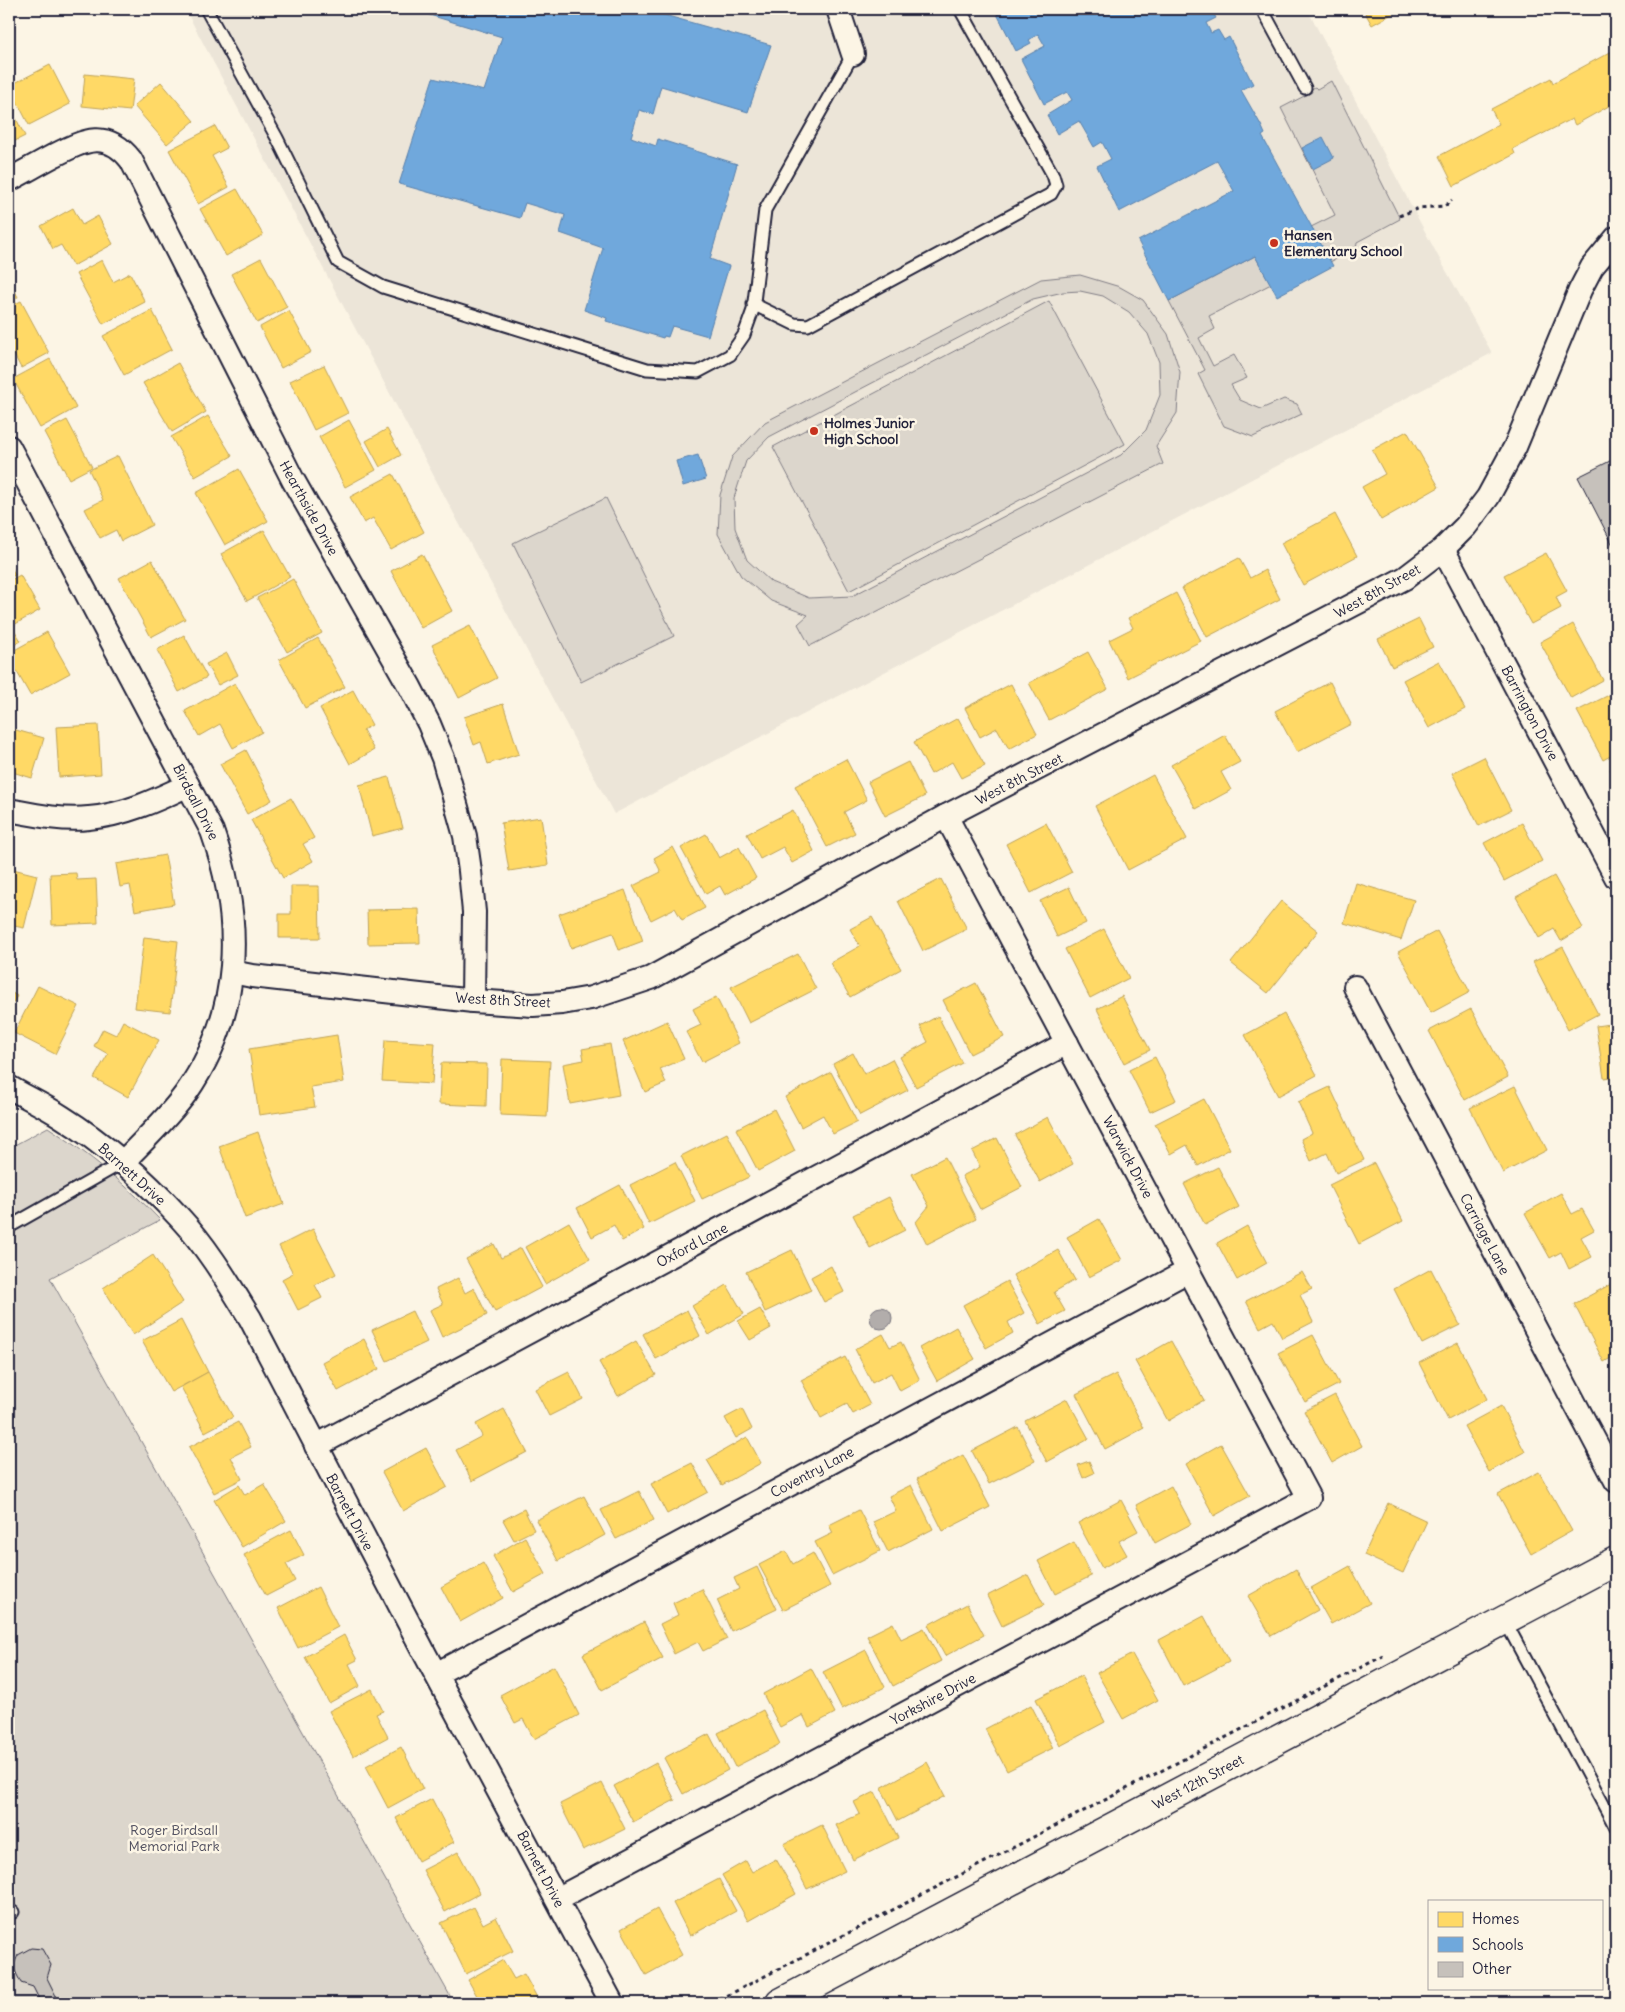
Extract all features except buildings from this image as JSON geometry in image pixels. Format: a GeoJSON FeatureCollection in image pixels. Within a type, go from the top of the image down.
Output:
{"type":"FeatureCollection","features":[{"type":"Feature","properties":{"kind":"main road","name":"West 12th Street"},"geometry":{"type":"LineString","coordinates":[[780,2003],[1616,1561]]}},
{"type":"Feature","properties":{"kind":"street"},"geometry":{"type":"LineString","coordinates":[[838,9],[853,54]]}},
{"type":"Feature","properties":{"kind":"street","name":"Hearthside Drive"},"geometry":{"type":"LineString","coordinates":[[9,180],[79,143],[94,139],[117,145],[131,160],[293,480],[410,688],[429,724],[443,758],[465,836],[470,871],[474,912],[473,1001]]}},
{"type":"Feature","properties":{"kind":"street","name":"West 8th Street"},"geometry":{"type":"LineString","coordinates":[[232,972],[252,976],[473,1001],[533,1004],[562,1003],[606,994],[651,978],[946,816],[1405,578],[1443,549],[1466,526],[1488,497],[1515,447],[1580,290],[1592,267],[1616,238]]}},
{"type":"Feature","properties":{"kind":"street","name":"Birdsall Drive"},"geometry":{"type":"LineString","coordinates":[[9,447],[212,831],[229,885],[233,943],[232,972],[216,1035],[186,1092],[167,1116],[122,1163]]}},
{"type":"Feature","properties":{"kind":"street","name":"Barrington Drive"},"geometry":{"type":"LineString","coordinates":[[1443,549],[1616,877]]}},
{"type":"Feature","properties":{"kind":"street"},"geometry":{"type":"LineString","coordinates":[[9,810],[35,816],[89,818],[141,805],[188,785]]}},
{"type":"Feature","properties":{"kind":"street","name":"Warwick Drive"},"geometry":{"type":"LineString","coordinates":[[946,816],[1309,1498]]}},
{"type":"Feature","properties":{"kind":"street","name":"Carriage Lane"},"geometry":{"type":"LineString","coordinates":[[1354,987],[1616,1481]]}},
{"type":"Feature","properties":{"kind":"street","name":"Oxford Lane"},"geometry":{"type":"LineString","coordinates":[[316,1446],[1067,1043]]}},
{"type":"Feature","properties":{"kind":"street","name":"Barnett Drive"},"geometry":{"type":"LineString","coordinates":[[9,1087],[62,1116],[122,1163],[181,1219],[228,1282],[250,1318],[436,1674],[612,2003]]}},
{"type":"Feature","properties":{"kind":"street","name":"Coventry Lane"},"geometry":{"type":"LineString","coordinates":[[436,1674],[1188,1271]]}},
{"type":"Feature","properties":{"kind":"street","name":"Yorkshire Drive"},"geometry":{"type":"LineString","coordinates":[[557,1899],[1309,1498]]}},
{"type":"Feature","properties":{"kind":"lane"},"geometry":{"type":"LineString","coordinates":[[206,9],[277,138],[338,262],[383,287],[647,369],[698,372],[730,355],[744,334],[753,310],[765,210],[853,54]]}},
{"type":"Feature","properties":{"kind":"lane"},"geometry":{"type":"LineString","coordinates":[[753,304],[794,324],[808,325],[1051,194],[1056,184],[1053,175],[960,9]]}},
{"type":"Feature","properties":{"kind":"lane"},"geometry":{"type":"LineString","coordinates":[[1262,9],[1306,88]]}},
{"type":"Feature","properties":{"kind":"lane"},"geometry":{"type":"LineString","coordinates":[[9,1226],[122,1163]]}},
{"type":"Feature","properties":{"kind":"lane"},"geometry":{"type":"LineString","coordinates":[[1505,1620],[1616,1828]]}},
{"type":"Feature","properties":{"kind":"path"},"geometry":{"type":"LineString","coordinates":[[1398,216],[1419,208],[1445,206],[1452,200]]}},
{"type":"Feature","properties":{"kind":"path"},"geometry":{"type":"LineString","coordinates":[[713,2003],[1386,1654]]}},
{"type":"Feature","properties":{"kind":"shaded area","name":"Holmes Junior High School"},"geometry":{"type":"Polygon","coordinates":[[[185,9],[1307,9],[1438,256],[1492,353],[614,814],[185,9]]]}},
{"type":"Feature","properties":{"kind":"shaded area"},"geometry":{"type":"Polygon","coordinates":[[[881,1307],[889,1310],[892,1318],[889,1326],[881,1329],[873,1326],[870,1318],[873,1310],[881,1307]]]}},
{"type":"Feature","properties":{"kind":"green space"},"geometry":{"type":"Polygon","coordinates":[[[1331,81],[1400,219],[1357,242],[1356,248],[1330,262],[1311,227],[1335,215],[1281,108],[1312,92],[1311,89],[1315,87],[1317,89],[1331,81]]]}},
{"type":"Feature","properties":{"kind":"green space"},"geometry":{"type":"Polygon","coordinates":[[[1255,256],[1271,284],[1209,316],[1215,329],[1199,338],[1213,366],[1234,355],[1247,378],[1231,385],[1240,400],[1261,409],[1284,399],[1297,404],[1302,414],[1253,437],[1224,426],[1198,374],[1205,370],[1169,301],[1255,256]]]}},
{"type":"Feature","properties":{"kind":"green space"},"geometry":{"type":"Polygon","coordinates":[[[1080,275],[1120,287],[1143,300],[1168,334],[1180,372],[1177,413],[1156,446],[1163,464],[810,646],[798,624],[808,615],[771,601],[741,576],[718,534],[720,495],[732,457],[765,422],[1041,279],[1080,275]],[[1080,291],[1063,292],[1033,299],[769,437],[746,461],[734,498],[735,528],[747,560],[771,582],[809,598],[852,596],[1121,455],[1146,430],[1160,395],[1159,362],[1148,334],[1129,312],[1103,296],[1080,291]]]}},
{"type":"Feature","properties":{"kind":"green space"},"geometry":{"type":"Polygon","coordinates":[[[1049,301],[1125,444],[849,591],[773,447],[1049,301]]]}},
{"type":"Feature","properties":{"kind":"green space"},"geometry":{"type":"Polygon","coordinates":[[[606,498],[674,636],[581,682],[513,543],[606,498]]]}},
{"type":"Feature","properties":{"kind":"green space","name":"Roger Birdsall Memorial Park"},"geometry":{"type":"Polygon","coordinates":[[[48,1127],[107,1170],[160,1220],[50,1278],[454,2003],[9,2003],[9,1148],[48,1127]]]}},
{"type":"Feature","properties":{"kind":"place","name":"Hansen Elementary School"},"geometry":{"type":"Point","coordinates":[1274,243]}},
{"type":"Feature","properties":{"kind":"place","name":"Holmes Junior High School"},"geometry":{"type":"Point","coordinates":[814,431]}}]}
